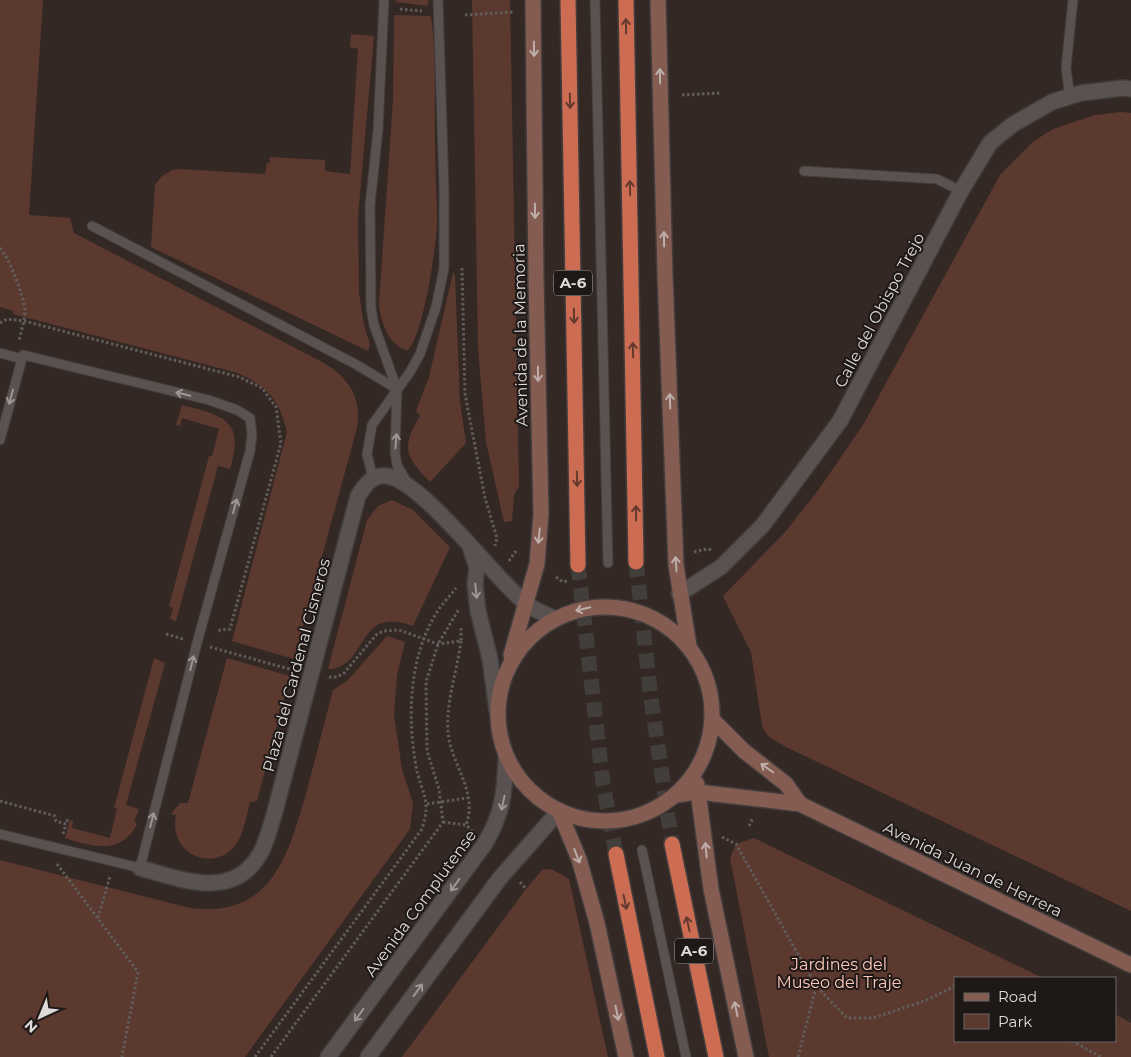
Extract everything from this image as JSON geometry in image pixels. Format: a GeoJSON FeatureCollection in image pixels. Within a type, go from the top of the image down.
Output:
{"type":"FeatureCollection","features":[{"type":"Feature","properties":{"kind":"highway","name":"A-6"},"geometry":{"type":"LineString","coordinates":[[568,0],[578,565]]}},
{"type":"Feature","properties":{"kind":"highway"},"geometry":{"type":"LineString","coordinates":[[626,0],[636,562]]}},
{"type":"Feature","properties":{"kind":"highway","name":"A-6"},"geometry":{"type":"LineString","coordinates":[[672,844],[716,1057]]}},
{"type":"Feature","properties":{"kind":"highway"},"geometry":{"type":"LineString","coordinates":[[616,854],[657,1057]]}},
{"type":"Feature","properties":{"kind":"main road","name":"Avenida de la Memoria"},"geometry":{"type":"LineString","coordinates":[[508,666],[537,564],[542,514],[536,279],[533,0]]}},
{"type":"Feature","properties":{"kind":"main road"},"geometry":{"type":"LineString","coordinates":[[658,0],[665,275],[676,564],[679,594],[689,646]]}},
{"type":"Feature","properties":{"kind":"main road"},"geometry":{"type":"LineString","coordinates":[[618,606],[644,613],[669,627],[689,646],[703,669],[711,694],[713,720],[710,740],[695,773],[676,795],[659,808],[640,816],[620,821],[599,822],[578,818],[545,803],[522,782],[506,756],[499,734],[500,688],[508,666],[527,639],[554,618],[590,607],[618,606]]}},
{"type":"Feature","properties":{"kind":"main road","name":"Avenida Juan de Herrera"},"geometry":{"type":"LineString","coordinates":[[713,720],[744,752],[786,784],[800,804]]}},
{"type":"Feature","properties":{"kind":"main road"},"geometry":{"type":"LineString","coordinates":[[695,773],[712,889],[746,1057]]}},
{"type":"Feature","properties":{"kind":"main road"},"geometry":{"type":"LineString","coordinates":[[676,795],[698,792]]}},
{"type":"Feature","properties":{"kind":"main road","name":"Avenida Juan de Herrera"},"geometry":{"type":"LineString","coordinates":[[698,792],[800,804],[1131,965]]}},
{"type":"Feature","properties":{"kind":"main road"},"geometry":{"type":"LineString","coordinates":[[559,811],[578,859],[595,914],[626,1057]]}},
{"type":"Feature","properties":{"kind":"street","name":"Calle del Obispo Trejo"},"geometry":{"type":"LineString","coordinates":[[679,594],[721,567],[762,525],[840,421],[961,191],[990,143],[1012,125],[1052,102],[1123,88],[1131,89]]}},
{"type":"Feature","properties":{"kind":"street"},"geometry":{"type":"LineString","coordinates":[[373,478],[388,476],[410,486],[470,544],[525,604],[554,618]]}},
{"type":"Feature","properties":{"kind":"street","name":"Plaza del Cardenal Cisneros"},"geometry":{"type":"LineString","coordinates":[[140,868],[207,884],[224,882],[250,866],[261,852],[274,815],[358,496],[367,482],[373,478]]}},
{"type":"Feature","properties":{"kind":"street"},"geometry":{"type":"LineString","coordinates":[[470,544],[476,564],[475,584],[478,611],[490,659],[498,711]]}},
{"type":"Feature","properties":{"kind":"street","name":"Avenida Complutense"},"geometry":{"type":"LineString","coordinates":[[328,1057],[484,845],[501,811],[506,791],[506,756]]}},
{"type":"Feature","properties":{"kind":"street"},"geometry":{"type":"LineString","coordinates":[[368,1057],[500,878],[559,811]]}},
{"type":"Feature","properties":{"kind":"lane"},"geometry":{"type":"LineString","coordinates":[[384,0],[379,121],[371,186],[371,308],[374,325],[397,389],[395,452],[397,465],[410,486]]}},
{"type":"Feature","properties":{"kind":"lane"},"geometry":{"type":"LineString","coordinates":[[373,478],[367,454],[372,425],[410,372],[420,354],[436,307],[444,268],[444,188],[438,0]]}},
{"type":"Feature","properties":{"kind":"lane"},"geometry":{"type":"LineString","coordinates":[[595,0],[608,564]]}},
{"type":"Feature","properties":{"kind":"lane"},"geometry":{"type":"LineString","coordinates":[[1070,97],[1066,68],[1073,0]]}},
{"type":"Feature","properties":{"kind":"lane"},"geometry":{"type":"LineString","coordinates":[[804,171],[937,179],[961,191]]}},
{"type":"Feature","properties":{"kind":"lane"},"geometry":{"type":"LineString","coordinates":[[92,226],[357,365],[397,389]]}},
{"type":"Feature","properties":{"kind":"lane"},"geometry":{"type":"LineString","coordinates":[[0,352],[22,358]]}},
{"type":"Feature","properties":{"kind":"lane"},"geometry":{"type":"LineString","coordinates":[[0,440],[23,355],[209,400],[237,410],[250,418],[252,435],[250,451],[197,643],[140,868],[0,834]]}},
{"type":"Feature","properties":{"kind":"lane"},"geometry":{"type":"LineString","coordinates":[[642,850],[686,1057]]}},
{"type":"Feature","properties":{"kind":"path"},"geometry":{"type":"LineString","coordinates":[[397,9],[422,11]]}},
{"type":"Feature","properties":{"kind":"path"},"geometry":{"type":"LineString","coordinates":[[465,15],[513,12]]}},
{"type":"Feature","properties":{"kind":"path"},"geometry":{"type":"LineString","coordinates":[[682,95],[721,93]]}},
{"type":"Feature","properties":{"kind":"path"},"geometry":{"type":"LineString","coordinates":[[0,248],[25,309],[19,341]]}},
{"type":"Feature","properties":{"kind":"path"},"geometry":{"type":"LineString","coordinates":[[462,267],[465,394],[485,498],[496,538],[494,552]]}},
{"type":"Feature","properties":{"kind":"path"},"geometry":{"type":"LineString","coordinates":[[0,323],[7,319],[24,321],[239,377],[262,388],[276,407],[280,443],[230,629],[220,630],[213,637],[210,647]]}},
{"type":"Feature","properties":{"kind":"path"},"geometry":{"type":"LineString","coordinates":[[688,556],[695,551],[707,549]]}},
{"type":"Feature","properties":{"kind":"path"},"geometry":{"type":"LineString","coordinates":[[256,1057],[422,829],[427,812],[427,804],[416,768],[410,729],[418,662],[425,639],[437,612],[458,587]]}},
{"type":"Feature","properties":{"kind":"path"},"geometry":{"type":"LineString","coordinates":[[271,1057],[443,822],[440,789],[427,751],[426,682],[438,644],[462,604],[462,613]]}},
{"type":"Feature","properties":{"kind":"path"},"geometry":{"type":"LineString","coordinates":[[462,622],[461,641],[449,710],[450,744],[466,782],[470,816],[466,825]]}},
{"type":"Feature","properties":{"kind":"path"},"geometry":{"type":"LineString","coordinates":[[324,678],[337,677],[344,673],[376,636],[383,631],[399,630],[438,644],[461,641]]}},
{"type":"Feature","properties":{"kind":"path"},"geometry":{"type":"LineString","coordinates":[[461,641],[465,633]]}},
{"type":"Feature","properties":{"kind":"path"},"geometry":{"type":"LineString","coordinates":[[166,634],[183,639]]}},
{"type":"Feature","properties":{"kind":"path"},"geometry":{"type":"LineString","coordinates":[[226,651],[296,671]]}},
{"type":"Feature","properties":{"kind":"path"},"geometry":{"type":"LineString","coordinates":[[427,804],[468,798]]}},
{"type":"Feature","properties":{"kind":"path"},"geometry":{"type":"LineString","coordinates":[[0,801],[55,816],[56,821],[67,822],[56,865],[138,972],[122,1057]]}},
{"type":"Feature","properties":{"kind":"path"},"geometry":{"type":"LineString","coordinates":[[749,826],[754,814]]}},
{"type":"Feature","properties":{"kind":"path"},"geometry":{"type":"LineString","coordinates":[[443,822],[466,825],[476,835]]}},
{"type":"Feature","properties":{"kind":"path"},"geometry":{"type":"LineString","coordinates":[[725,837],[736,844],[816,986],[848,1018],[873,1018],[927,1000],[954,986]]}},
{"type":"Feature","properties":{"kind":"path"},"geometry":{"type":"LineString","coordinates":[[98,918],[115,863]]}},
{"type":"Feature","properties":{"kind":"path"},"geometry":{"type":"LineString","coordinates":[[798,1057],[816,986]]}},
{"type":"Feature","properties":{"kind":"path"},"geometry":{"type":"LineString","coordinates":[[1074,1042],[1101,1057]]}},
{"type":"Feature","properties":{"kind":"shaded area"},"geometry":{"type":"Polygon","coordinates":[[[0,0],[1131,0],[1131,1057],[0,1057],[0,0]]]}},
{"type":"Feature","properties":{"kind":"green space"},"geometry":{"type":"Polygon","coordinates":[[[0,0],[43,0],[29,215],[70,218],[74,233],[324,363],[340,375],[352,390],[357,407],[357,428],[294,659],[232,641],[287,432],[280,411],[271,395],[257,383],[238,373],[13,314],[13,311],[0,307],[0,0]]]}},
{"type":"Feature","properties":{"kind":"green space"},"geometry":{"type":"Polygon","coordinates":[[[396,0],[428,0],[428,6],[396,2],[396,0]]]}},
{"type":"Feature","properties":{"kind":"green space"},"geometry":{"type":"Polygon","coordinates":[[[472,0],[510,0],[519,486],[514,495],[512,521],[504,522],[486,442],[478,348],[472,0]]]}},
{"type":"Feature","properties":{"kind":"green space"},"geometry":{"type":"Polygon","coordinates":[[[394,15],[431,16],[434,48],[437,229],[424,308],[414,341],[408,350],[395,344],[390,338],[383,324],[379,303],[393,100],[394,15]]]}},
{"type":"Feature","properties":{"kind":"green space"},"geometry":{"type":"Polygon","coordinates":[[[351,34],[374,36],[358,217],[359,293],[364,325],[370,344],[368,351],[151,247],[155,185],[162,176],[172,170],[265,174],[267,163],[270,163],[270,157],[325,160],[325,171],[350,174],[358,49],[350,47],[351,34]]]}},
{"type":"Feature","properties":{"kind":"green space"},"geometry":{"type":"Polygon","coordinates":[[[1121,112],[1131,113],[1131,911],[786,747],[768,736],[762,726],[751,652],[723,596],[786,531],[819,489],[863,425],[1000,175],[1034,141],[1053,129],[1095,115],[1121,112]]]}},
{"type":"Feature","properties":{"kind":"green space"},"geometry":{"type":"Polygon","coordinates":[[[453,273],[455,275],[460,402],[466,443],[430,482],[415,465],[408,451],[408,444],[420,416],[416,411],[429,377],[453,273]]]}},
{"type":"Feature","properties":{"kind":"green space"},"geometry":{"type":"Polygon","coordinates":[[[182,405],[220,417],[232,430],[235,440],[230,469],[218,466],[176,621],[170,619],[173,608],[169,606],[209,456],[212,456],[219,429],[182,418],[180,426],[176,425],[182,405]]]}},
{"type":"Feature","properties":{"kind":"green space"},"geometry":{"type":"Polygon","coordinates":[[[392,500],[413,510],[450,547],[413,626],[394,621],[381,623],[371,630],[350,659],[341,666],[328,669],[367,520],[378,506],[392,500]]]}},
{"type":"Feature","properties":{"kind":"green space"},"geometry":{"type":"Polygon","coordinates":[[[387,636],[405,642],[397,675],[394,715],[402,769],[413,803],[410,829],[245,1057],[0,1057],[0,860],[190,908],[217,909],[240,903],[257,893],[271,879],[282,861],[299,818],[333,690],[347,681],[387,636]]]}},
{"type":"Feature","properties":{"kind":"green space"},"geometry":{"type":"Polygon","coordinates":[[[154,658],[165,663],[126,805],[139,809],[134,821],[137,824],[131,834],[123,841],[105,846],[86,844],[65,838],[70,820],[73,821],[72,828],[110,838],[117,809],[114,808],[154,658]]]}},
{"type":"Feature","properties":{"kind":"green space"},"geometry":{"type":"Polygon","coordinates":[[[227,658],[290,676],[257,801],[250,802],[237,843],[228,852],[206,859],[186,850],[179,841],[175,829],[176,815],[171,814],[180,803],[188,803],[227,658]]]}},
{"type":"Feature","properties":{"kind":"green space","name":"Jardines del Museo del Traje"},"geometry":{"type":"Polygon","coordinates":[[[754,838],[1041,977],[954,977],[954,1042],[1116,1042],[1116,1015],[1131,1023],[1131,1057],[769,1057],[730,858],[736,844],[754,838]]]}},
{"type":"Feature","properties":{"kind":"green space"},"geometry":{"type":"Polygon","coordinates":[[[551,869],[569,879],[608,1057],[402,1057],[526,889],[542,870],[551,869]]]}},
{"type":"Feature","properties":{"kind":"tunnel"},"geometry":{"type":"LineString","coordinates":[[636,562],[651,698],[672,844]]}},
{"type":"Feature","properties":{"kind":"tunnel"},"geometry":{"type":"LineString","coordinates":[[578,565],[603,784],[616,854]]}}]}
